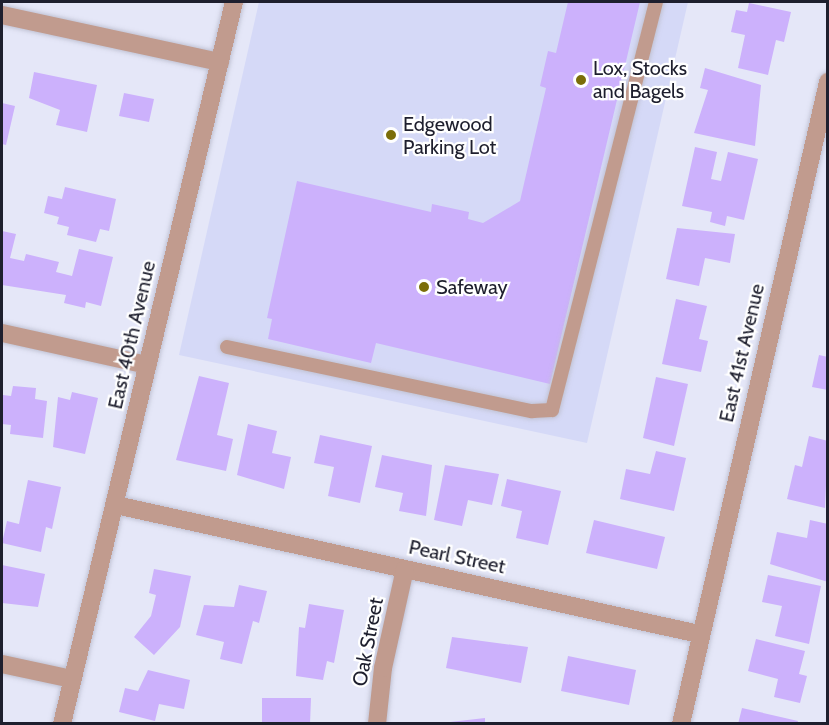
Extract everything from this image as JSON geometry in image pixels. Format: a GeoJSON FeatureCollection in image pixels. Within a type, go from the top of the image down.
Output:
{"type":"FeatureCollection","features":[{"type":"Feature","properties":{"kind":"street","name":"East 40th Avenue"},"geometry":{"type":"LineString","coordinates":[[62,723],[116,505],[234,2]]}},
{"type":"Feature","properties":{"kind":"street"},"geometry":{"type":"LineString","coordinates":[[2,15],[220,62]]}},
{"type":"Feature","properties":{"kind":"street","name":"East 41st Avenue"},"geometry":{"type":"LineString","coordinates":[[699,634],[828,82]]}},
{"type":"Feature","properties":{"kind":"street"},"geometry":{"type":"LineString","coordinates":[[2,333],[148,365]]}},
{"type":"Feature","properties":{"kind":"street","name":"Pearl Street"},"geometry":{"type":"LineString","coordinates":[[116,505],[699,634]]}},
{"type":"Feature","properties":{"kind":"street","name":"Oak Street"},"geometry":{"type":"LineString","coordinates":[[377,723],[383,668],[405,569]]}},
{"type":"Feature","properties":{"kind":"street"},"geometry":{"type":"LineString","coordinates":[[681,723],[699,634]]}},
{"type":"Feature","properties":{"kind":"street"},"geometry":{"type":"LineString","coordinates":[[2,664],[72,679]]}},
{"type":"Feature","properties":{"kind":"lane"},"geometry":{"type":"LineString","coordinates":[[227,347],[532,411],[552,410],[656,2]]}},
{"type":"Feature","properties":{"kind":"shaded area"},"geometry":{"type":"Polygon","coordinates":[[[259,2],[688,2],[587,443],[179,355],[259,2]]]}},
{"type":"Feature","properties":{"kind":"building","name":"Safeway"},"geometry":{"type":"Polygon","coordinates":[[[568,2],[640,2],[550,384],[376,343],[371,363],[268,339],[272,319],[267,318],[297,181],[431,212],[432,204],[469,212],[468,219],[483,223],[520,201],[546,88],[540,86],[548,51],[556,53],[568,2]]]}},
{"type":"Feature","properties":{"kind":"building"},"geometry":{"type":"Polygon","coordinates":[[[749,3],[791,12],[784,42],[776,40],[768,75],[738,68],[745,35],[731,32],[736,10],[747,12],[749,3]]]}},
{"type":"Feature","properties":{"kind":"building"},"geometry":{"type":"Polygon","coordinates":[[[705,68],[761,85],[755,146],[694,133],[708,90],[700,88],[705,68]]]}},
{"type":"Feature","properties":{"kind":"building"},"geometry":{"type":"Polygon","coordinates":[[[34,72],[97,85],[87,132],[56,125],[60,110],[29,98],[34,72]]]}},
{"type":"Feature","properties":{"kind":"building"},"geometry":{"type":"Polygon","coordinates":[[[124,93],[154,99],[149,122],[119,116],[124,93]]]}},
{"type":"Feature","properties":{"kind":"building"},"geometry":{"type":"Polygon","coordinates":[[[2,103],[15,106],[6,145],[2,144],[2,103]]]}},
{"type":"Feature","properties":{"kind":"building"},"geometry":{"type":"Polygon","coordinates":[[[695,147],[717,152],[711,179],[721,181],[728,152],[758,159],[744,220],[727,216],[725,226],[710,222],[712,212],[682,206],[695,147]]]}},
{"type":"Feature","properties":{"kind":"building"},"geometry":{"type":"Polygon","coordinates":[[[65,187],[116,199],[109,231],[100,229],[96,242],[67,235],[69,227],[57,224],[59,217],[44,213],[48,196],[62,199],[65,187]]]}},
{"type":"Feature","properties":{"kind":"building"},"geometry":{"type":"Polygon","coordinates":[[[677,228],[735,234],[730,263],[705,258],[699,286],[666,279],[677,228]]]}},
{"type":"Feature","properties":{"kind":"building"},"geometry":{"type":"Polygon","coordinates":[[[2,231],[16,234],[10,258],[24,261],[26,254],[59,262],[56,272],[72,276],[79,249],[113,257],[101,306],[86,302],[85,308],[64,303],[66,295],[2,285],[2,231]]]}},
{"type":"Feature","properties":{"kind":"building"},"geometry":{"type":"Polygon","coordinates":[[[676,299],[707,306],[699,339],[708,341],[701,372],[662,364],[676,299]]]}},
{"type":"Feature","properties":{"kind":"building"},"geometry":{"type":"Polygon","coordinates":[[[819,355],[828,357],[828,390],[812,387],[819,355]]]}},
{"type":"Feature","properties":{"kind":"building"},"geometry":{"type":"Polygon","coordinates":[[[199,376],[229,383],[217,435],[233,439],[226,471],[176,460],[199,376]]]}},
{"type":"Feature","properties":{"kind":"building"},"geometry":{"type":"Polygon","coordinates":[[[656,377],[688,384],[674,446],[643,438],[656,377]]]}},
{"type":"Feature","properties":{"kind":"building"},"geometry":{"type":"Polygon","coordinates":[[[13,386],[36,388],[35,399],[47,401],[43,438],[10,434],[11,425],[2,424],[3,395],[11,396],[13,386]]]}},
{"type":"Feature","properties":{"kind":"building"},"geometry":{"type":"Polygon","coordinates":[[[72,392],[98,398],[85,454],[53,447],[58,397],[70,400],[72,392]]]}},
{"type":"Feature","properties":{"kind":"building"},"geometry":{"type":"Polygon","coordinates":[[[248,424],[277,431],[272,453],[291,457],[284,489],[237,475],[248,424]]]}},
{"type":"Feature","properties":{"kind":"building"},"geometry":{"type":"Polygon","coordinates":[[[320,435],[372,446],[360,503],[328,496],[334,467],[314,463],[320,435]]]}},
{"type":"Feature","properties":{"kind":"building"},"geometry":{"type":"Polygon","coordinates":[[[809,436],[828,441],[825,508],[787,499],[795,465],[802,467],[809,436]]]}},
{"type":"Feature","properties":{"kind":"building"},"geometry":{"type":"Polygon","coordinates":[[[656,451],[686,458],[674,511],[620,499],[626,469],[650,474],[656,451]]]}},
{"type":"Feature","properties":{"kind":"building"},"geometry":{"type":"Polygon","coordinates":[[[382,455],[432,465],[426,516],[399,511],[403,493],[375,487],[382,455]]]}},
{"type":"Feature","properties":{"kind":"building"},"geometry":{"type":"Polygon","coordinates":[[[445,465],[499,474],[492,505],[468,500],[462,526],[434,520],[445,465]]]}},
{"type":"Feature","properties":{"kind":"building"},"geometry":{"type":"Polygon","coordinates":[[[507,479],[561,491],[548,545],[516,538],[522,511],[501,506],[507,479]]]}},
{"type":"Feature","properties":{"kind":"building"},"geometry":{"type":"Polygon","coordinates":[[[28,480],[61,487],[52,529],[46,527],[41,552],[2,543],[7,521],[19,524],[28,480]]]}},
{"type":"Feature","properties":{"kind":"building"},"geometry":{"type":"Polygon","coordinates":[[[594,520],[665,537],[657,569],[586,553],[594,520]]]}},
{"type":"Feature","properties":{"kind":"building"},"geometry":{"type":"Polygon","coordinates":[[[810,520],[828,524],[828,582],[770,564],[777,532],[807,538],[810,520]]]}},
{"type":"Feature","properties":{"kind":"building"},"geometry":{"type":"Polygon","coordinates":[[[2,565],[45,574],[38,607],[2,603],[2,565]]]}},
{"type":"Feature","properties":{"kind":"building"},"geometry":{"type":"Polygon","coordinates":[[[154,569],[191,576],[180,627],[154,655],[134,637],[151,616],[156,595],[149,593],[154,569]]]}},
{"type":"Feature","properties":{"kind":"building"},"geometry":{"type":"Polygon","coordinates":[[[768,575],[821,586],[809,644],[775,636],[782,606],[762,602],[768,575]]]}},
{"type":"Feature","properties":{"kind":"building"},"geometry":{"type":"Polygon","coordinates":[[[239,585],[267,591],[259,623],[253,621],[242,664],[220,659],[224,642],[196,635],[204,605],[234,607],[239,585]]]}},
{"type":"Feature","properties":{"kind":"building"},"geometry":{"type":"Polygon","coordinates":[[[309,604],[344,610],[334,663],[327,661],[323,680],[296,676],[299,627],[305,628],[309,604]]]}},
{"type":"Feature","properties":{"kind":"building"},"geometry":{"type":"Polygon","coordinates":[[[452,637],[528,647],[521,683],[446,668],[452,637]]]}},
{"type":"Feature","properties":{"kind":"building"},"geometry":{"type":"Polygon","coordinates":[[[756,639],[805,651],[799,674],[807,676],[800,703],[774,697],[778,679],[748,671],[756,639]]]}},
{"type":"Feature","properties":{"kind":"building"},"geometry":{"type":"Polygon","coordinates":[[[568,656],[636,670],[629,705],[561,691],[568,656]]]}},
{"type":"Feature","properties":{"kind":"building"},"geometry":{"type":"Polygon","coordinates":[[[148,670],[190,680],[184,709],[159,704],[155,721],[119,712],[125,688],[138,691],[148,670]]]}},
{"type":"Feature","properties":{"kind":"building"},"geometry":{"type":"Polygon","coordinates":[[[262,698],[311,698],[310,724],[262,724],[262,698]]]}},
{"type":"Feature","properties":{"kind":"building"},"geometry":{"type":"Polygon","coordinates":[[[742,708],[798,721],[797,724],[738,724],[742,708]]]}},
{"type":"Feature","properties":{"kind":"building"},"geometry":{"type":"Polygon","coordinates":[[[485,718],[485,724],[450,724],[450,722],[485,718]]]}},
{"type":"Feature","properties":{"kind":"place","name":"Lox, Stocks and Bagels"},"geometry":{"type":"Point","coordinates":[581,80]}},
{"type":"Feature","properties":{"kind":"place","name":"Edgewood Parking Lot"},"geometry":{"type":"Point","coordinates":[391,135]}},
{"type":"Feature","properties":{"kind":"place","name":"Safeway"},"geometry":{"type":"Point","coordinates":[424,287]}}]}
